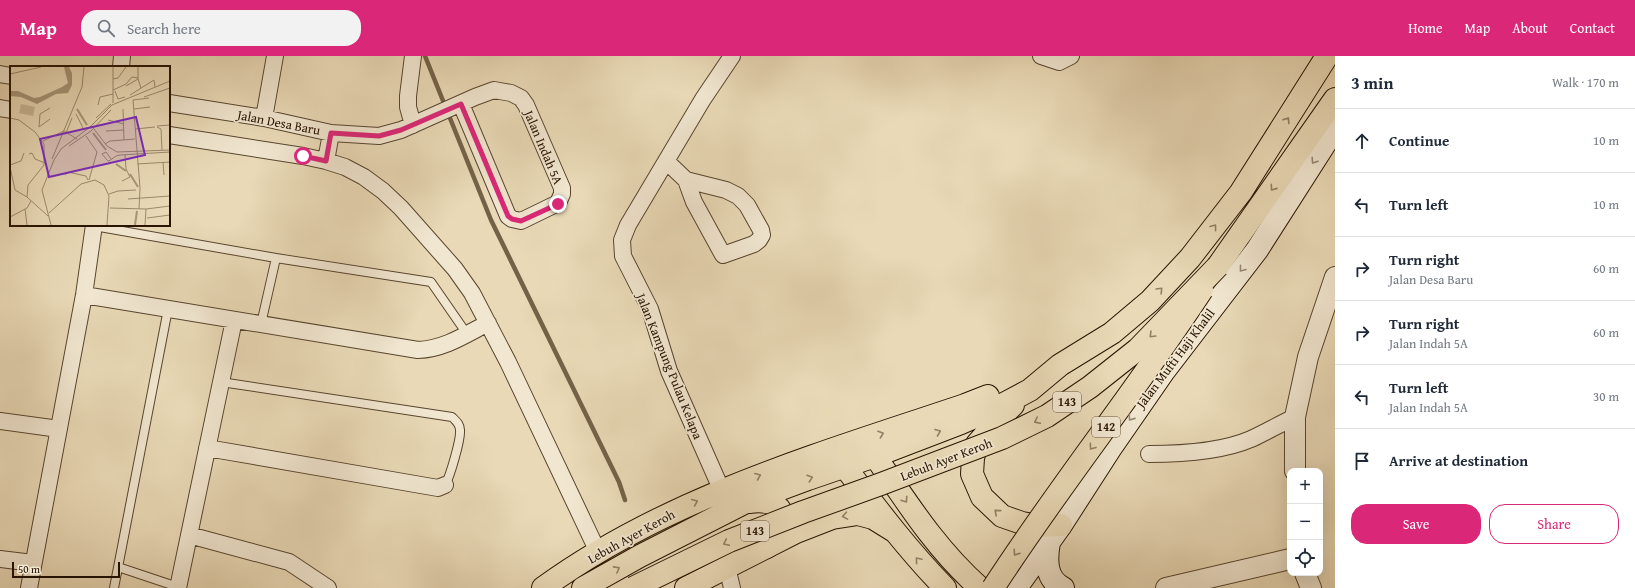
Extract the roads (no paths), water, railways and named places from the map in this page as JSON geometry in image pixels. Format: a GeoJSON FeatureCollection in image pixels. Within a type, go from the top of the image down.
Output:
{"type":"FeatureCollection","features":[{"type":"Feature","properties":{"kind":"main road"},"geometry":{"type":"LineString","coordinates":[[1063,588],[1050,577],[1047,567],[1047,555],[1055,533],[1040,526],[1022,523],[1002,516],[982,498],[972,474],[973,458],[978,444],[999,419],[1030,390],[1060,365],[1112,332],[1150,301],[1190,258],[1241,192],[1327,56]]}},
{"type":"Feature","properties":{"kind":"main road","name":"142"},"geometry":{"type":"LineString","coordinates":[[993,588],[1021,545],[1170,338],[1218,266],[1335,99]]}},
{"type":"Feature","properties":{"kind":"main road","name":"Jalan Mufti Haji Khalil"},"geometry":{"type":"LineString","coordinates":[[1016,588],[1055,533],[1110,449],[1164,371],[1257,250],[1335,128]]}},
{"type":"Feature","properties":{"kind":"main road","name":"Lebuh Ayer Keroh"},"geometry":{"type":"LineString","coordinates":[[633,588],[729,541],[1002,438],[1047,416],[1090,387],[1138,349],[1218,266]]}},
{"type":"Feature","properties":{"kind":"main road","name":"Lebuh Ayer Keroh"},"geometry":{"type":"LineString","coordinates":[[543,588],[598,552],[677,510],[783,467],[965,405],[1060,365]]}},
{"type":"Feature","properties":{"kind":"main road"},"geometry":{"type":"LineString","coordinates":[[583,588],[640,556],[746,502],[808,478],[875,456],[961,423],[1000,406],[1030,390]]}},
{"type":"Feature","properties":{"kind":"main road"},"geometry":{"type":"LineString","coordinates":[[875,456],[927,532],[973,586]]}},
{"type":"Feature","properties":{"kind":"main road"},"geometry":{"type":"LineString","coordinates":[[844,467],[894,531],[925,568],[945,588]]}},
{"type":"Feature","properties":{"kind":"main road"},"geometry":{"type":"LineString","coordinates":[[746,502],[758,500],[766,501],[781,510],[784,519],[783,530],[778,538],[767,547]]}},
{"type":"Feature","properties":{"kind":"main road"},"geometry":{"type":"LineString","coordinates":[[686,588],[796,532],[832,518],[858,514],[873,518],[894,531]]}},
{"type":"Feature","properties":{"kind":"street"},"geometry":{"type":"LineString","coordinates":[[121,66],[122,56]]}},
{"type":"Feature","properties":{"kind":"street"},"geometry":{"type":"LineString","coordinates":[[264,118],[275,56]]}},
{"type":"Feature","properties":{"kind":"street"},"geometry":{"type":"LineString","coordinates":[[412,125],[408,107],[408,96],[413,56]]}},
{"type":"Feature","properties":{"kind":"street","name":"Jalan Kampung Pulau Kelapa"},"geometry":{"type":"LineString","coordinates":[[722,491],[669,371],[650,309],[623,256],[622,240],[628,225],[666,160],[703,99],[732,56]]}},
{"type":"Feature","properties":{"kind":"street"},"geometry":{"type":"LineString","coordinates":[[1041,56],[1059,62],[1071,56]]}},
{"type":"Feature","properties":{"kind":"street"},"geometry":{"type":"LineString","coordinates":[[0,74],[10,76]]}},
{"type":"Feature","properties":{"kind":"street","name":"Jalan Indah 5A"},"geometry":{"type":"LineString","coordinates":[[494,90],[511,93],[521,98],[526,105],[562,188],[561,199],[558,204],[521,221],[512,219],[508,216],[459,105],[494,90]]}},
{"type":"Feature","properties":{"kind":"street","name":"Jalan Desa Baru"},"geometry":{"type":"LineString","coordinates":[[170,103],[264,118],[331,133],[379,136],[412,125],[459,105]]}},
{"type":"Feature","properties":{"kind":"street"},"geometry":{"type":"LineString","coordinates":[[0,108],[10,110]]}},
{"type":"Feature","properties":{"kind":"street"},"geometry":{"type":"LineString","coordinates":[[326,161],[331,133]]}},
{"type":"Feature","properties":{"kind":"street"},"geometry":{"type":"LineString","coordinates":[[170,135],[326,161],[345,167],[364,177],[383,191],[401,208],[455,269],[472,293],[488,323],[598,552]]}},
{"type":"Feature","properties":{"kind":"street"},"geometry":{"type":"LineString","coordinates":[[666,160],[686,180],[694,202],[722,255],[754,244],[759,240],[762,235],[761,230],[747,204],[738,196],[726,190],[686,180]]}},
{"type":"Feature","properties":{"kind":"street"},"geometry":{"type":"LineString","coordinates":[[29,588],[84,295],[94,226]]}},
{"type":"Feature","properties":{"kind":"street"},"geometry":{"type":"LineString","coordinates":[[1295,468],[1295,417],[1308,357],[1335,277]]}},
{"type":"Feature","properties":{"kind":"street"},"geometry":{"type":"LineString","coordinates":[[84,295],[418,350],[432,349],[446,345],[488,323]]}},
{"type":"Feature","properties":{"kind":"street"},"geometry":{"type":"LineString","coordinates":[[178,587],[234,320]]}},
{"type":"Feature","properties":{"kind":"street"},"geometry":{"type":"LineString","coordinates":[[1149,454],[1184,454],[1218,448],[1251,439],[1295,417]]}},
{"type":"Feature","properties":{"kind":"street"},"geometry":{"type":"LineString","coordinates":[[0,421],[59,429]]}},
{"type":"Feature","properties":{"kind":"street"},"geometry":{"type":"LineString","coordinates":[[207,448],[438,488],[445,485]]}},
{"type":"Feature","properties":{"kind":"street"},"geometry":{"type":"LineString","coordinates":[[189,535],[289,562],[328,588]]}},
{"type":"Feature","properties":{"kind":"street"},"geometry":{"type":"LineString","coordinates":[[0,559],[33,564]]}},
{"type":"Feature","properties":{"kind":"street"},"geometry":{"type":"LineString","coordinates":[[1166,588],[1287,560]]}},
{"type":"Feature","properties":{"kind":"street"},"geometry":{"type":"LineString","coordinates":[[727,567],[732,588]]}},
{"type":"Feature","properties":{"kind":"street"},"geometry":{"type":"LineString","coordinates":[[1306,576],[1311,588]]}},
{"type":"Feature","properties":{"kind":"lane"},"geometry":{"type":"LineString","coordinates":[[100,226],[276,258],[430,282],[467,334]]}},
{"type":"Feature","properties":{"kind":"lane"},"geometry":{"type":"LineString","coordinates":[[261,324],[276,258]]}},
{"type":"Feature","properties":{"kind":"lane"},"geometry":{"type":"LineString","coordinates":[[114,588],[168,309]]}},
{"type":"Feature","properties":{"kind":"lane"},"geometry":{"type":"LineString","coordinates":[[221,382],[452,417],[458,423],[460,431],[450,478],[445,485]]}},
{"type":"Feature","properties":{"kind":"lane"},"geometry":{"type":"LineString","coordinates":[[118,567],[178,587]]}},
{"type":"Feature","properties":{"kind":"waterway"},"geometry":{"type":"LineString","coordinates":[[425,56],[491,220],[619,482],[625,500]]}}]}
